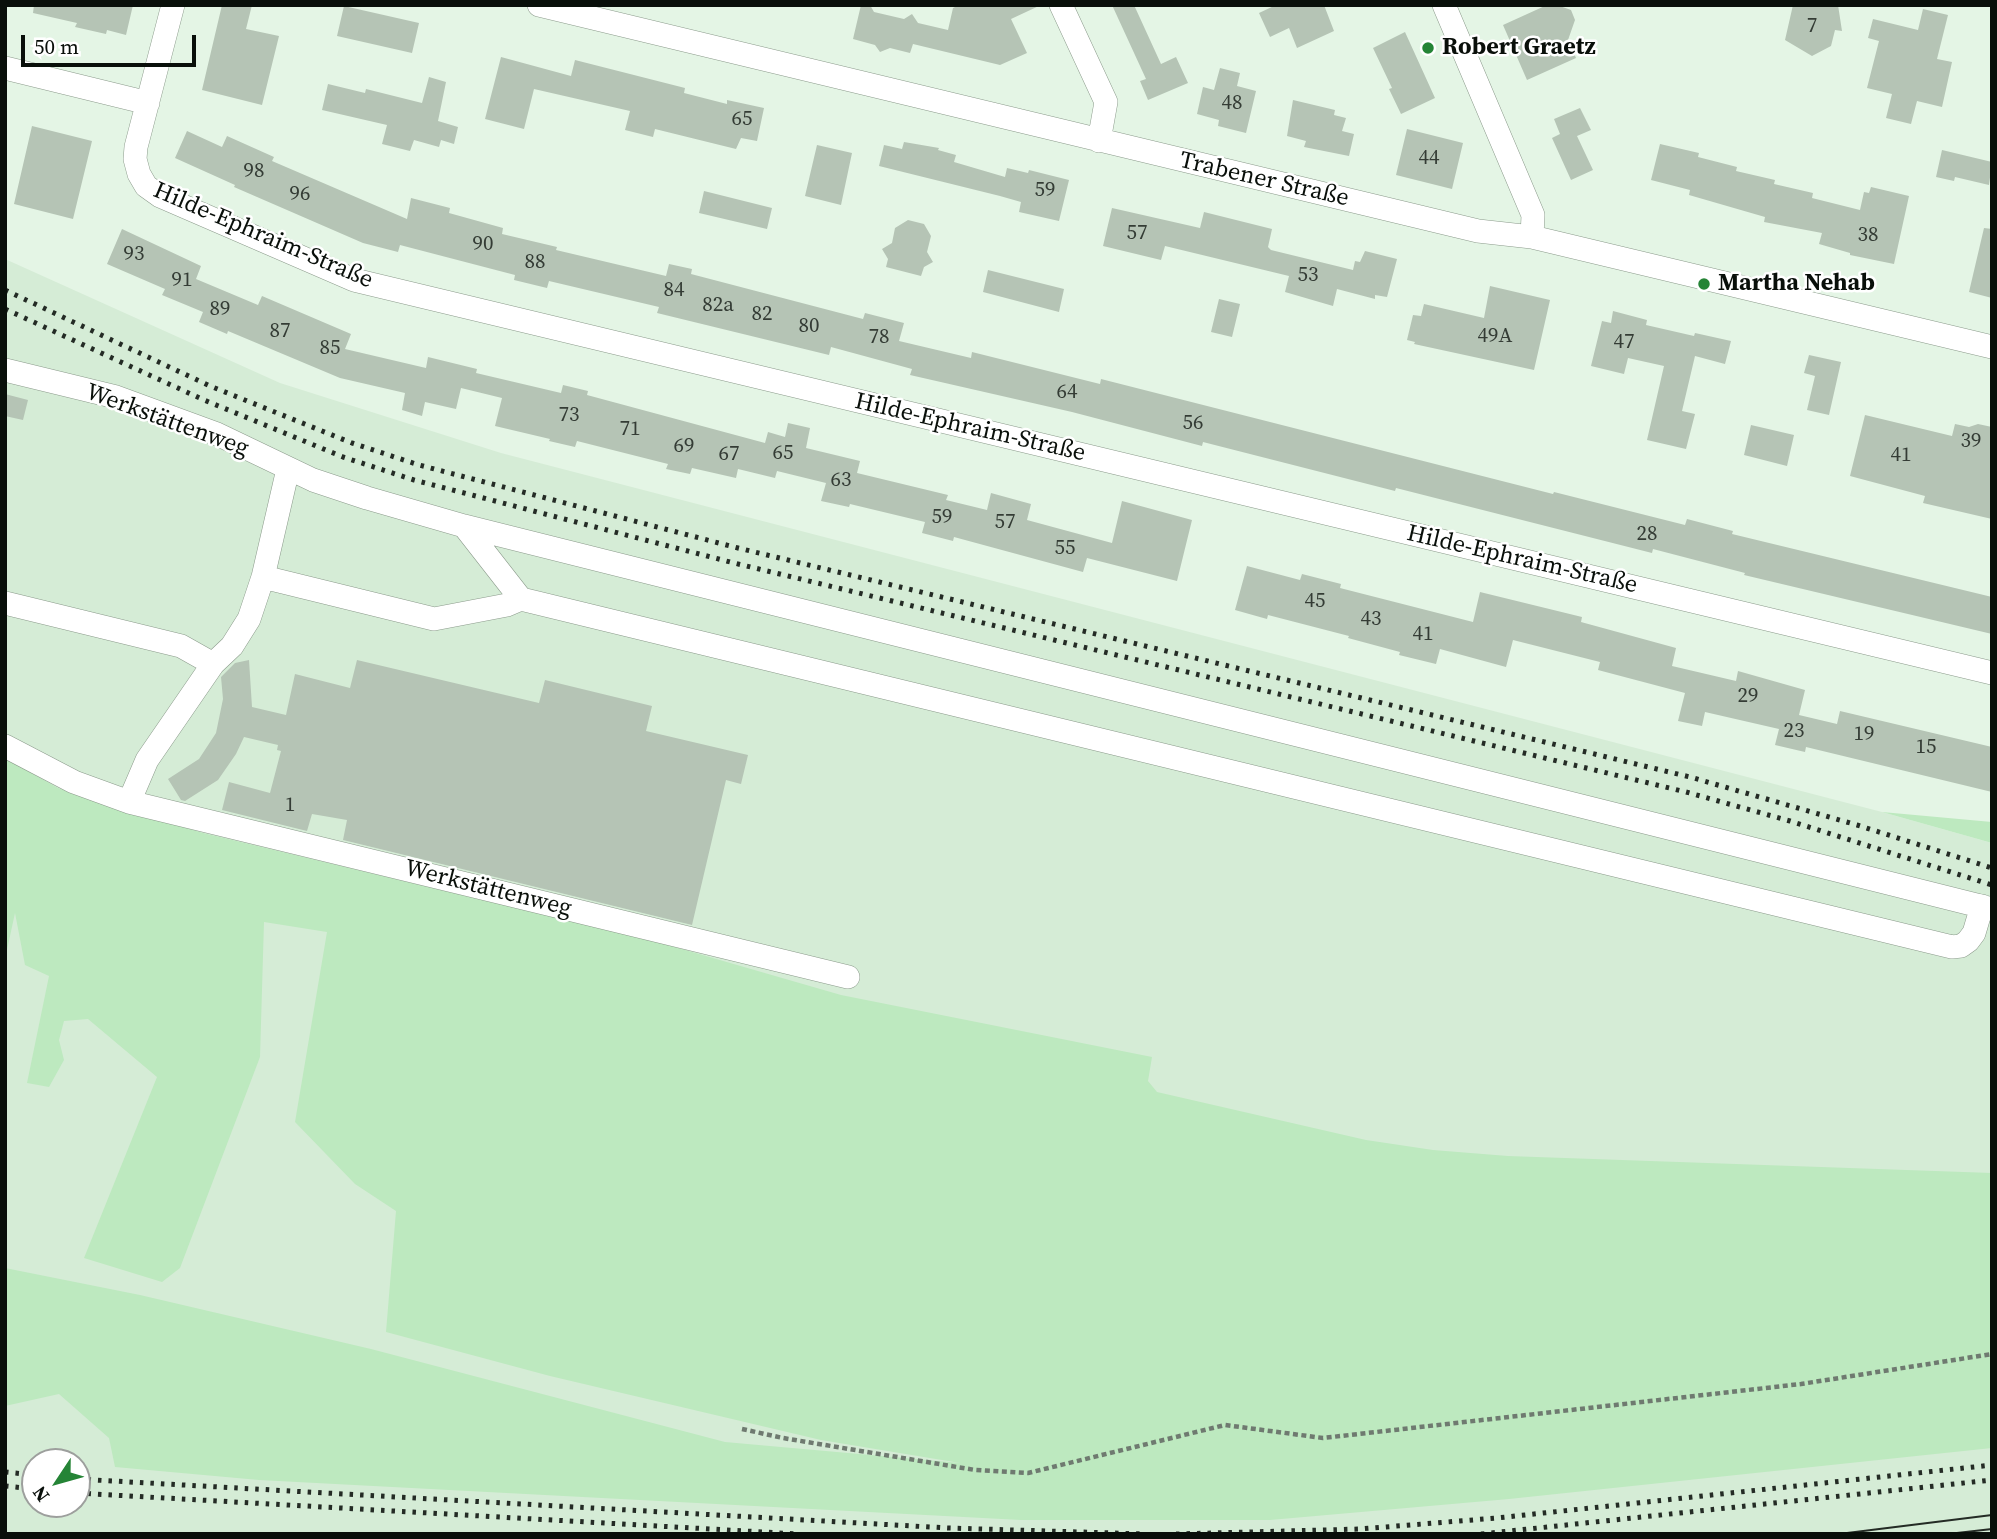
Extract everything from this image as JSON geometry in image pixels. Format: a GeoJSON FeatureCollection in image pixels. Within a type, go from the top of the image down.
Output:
{"type":"FeatureCollection","features":[{"type":"Feature","properties":{"kind":"street","name":"Hilde-Ephraim-Straße"},"geometry":{"type":"LineString","coordinates":[[173,5],[135,159],[146,186],[159,196],[354,280],[1992,673]]}},
{"type":"Feature","properties":{"kind":"street","name":"Trabener Straße"},"geometry":{"type":"LineString","coordinates":[[539,5],[1478,231],[1532,237],[1992,347]]}},
{"type":"Feature","properties":{"kind":"street"},"geometry":{"type":"LineString","coordinates":[[1061,5],[1105,102],[1099,141]]}},
{"type":"Feature","properties":{"kind":"street"},"geometry":{"type":"LineString","coordinates":[[1444,5],[1533,215],[1532,237]]}},
{"type":"Feature","properties":{"kind":"street"},"geometry":{"type":"LineString","coordinates":[[5,68],[148,103]]}},
{"type":"Feature","properties":{"kind":"street","name":"Werkstättenweg"},"geometry":{"type":"LineString","coordinates":[[5,370],[116,397],[217,434],[313,480],[464,526],[1987,908]]}},
{"type":"Feature","properties":{"kind":"street"},"geometry":{"type":"LineString","coordinates":[[129,802],[147,760],[213,664],[232,646],[249,620],[263,577],[288,468]]}},
{"type":"Feature","properties":{"kind":"street"},"geometry":{"type":"LineString","coordinates":[[464,526],[522,599]]}},
{"type":"Feature","properties":{"kind":"street"},"geometry":{"type":"LineString","coordinates":[[263,577],[434,619],[497,608],[522,599],[1952,947],[1961,946],[1968,941],[1987,908]]}},
{"type":"Feature","properties":{"kind":"street"},"geometry":{"type":"LineString","coordinates":[[5,603],[181,646],[213,664]]}},
{"type":"Feature","properties":{"kind":"street","name":"Werkstättenweg"},"geometry":{"type":"LineString","coordinates":[[5,747],[74,782],[129,802],[848,977]]}},
{"type":"Feature","properties":{"kind":"path"},"geometry":{"type":"LineString","coordinates":[[743,1429],[975,1470],[1028,1473],[1225,1425],[1322,1438],[1801,1384],[1992,1354]]}},
{"type":"Feature","properties":{"kind":"shaded area"},"geometry":{"type":"Polygon","coordinates":[[[5,259],[280,383],[501,453],[1882,812],[1992,843],[1992,1534],[5,1534],[5,259]]]}},
{"type":"Feature","properties":{"kind":"green space"},"geometry":{"type":"Polygon","coordinates":[[[5,758],[58,788],[203,833],[654,941],[841,995],[1152,1057],[1148,1081],[1157,1092],[1366,1140],[1433,1150],[1508,1156],[1992,1173],[1992,1448],[1509,1499],[1270,1520],[1021,1520],[259,1480],[115,1467],[109,1438],[59,1394],[5,1406],[5,1268],[140,1295],[371,1349],[725,1442],[960,1463],[821,1440],[550,1376],[386,1332],[396,1211],[355,1184],[295,1122],[327,932],[264,922],[260,1057],[180,1268],[162,1282],[84,1258],[157,1077],[88,1019],[64,1021],[59,1040],[64,1060],[49,1087],[27,1083],[49,976],[25,965],[15,913],[5,959],[5,758]]]}},
{"type":"Feature","properties":{"kind":"green space"},"geometry":{"type":"Polygon","coordinates":[[[1882,812],[1992,822],[1992,843],[1882,812]]]}},
{"type":"Feature","properties":{"kind":"building"},"geometry":{"type":"Polygon","coordinates":[[[34,5],[133,5],[126,35],[107,30],[106,34],[75,27],[77,23],[33,13],[34,5]]]}},
{"type":"Feature","properties":{"kind":"building"},"geometry":{"type":"Polygon","coordinates":[[[222,5],[252,5],[246,29],[279,36],[262,105],[202,90],[222,5]]]}},
{"type":"Feature","properties":{"kind":"building"},"geometry":{"type":"Polygon","coordinates":[[[861,5],[870,5],[874,12],[904,19],[912,14],[918,23],[948,30],[953,8],[959,5],[1041,5],[1011,19],[1027,53],[1000,65],[913,44],[910,53],[890,48],[880,52],[875,45],[853,39],[861,5]]]}},
{"type":"Feature","properties":{"kind":"building"},"geometry":{"type":"Polygon","coordinates":[[[1112,5],[1134,5],[1161,64],[1176,57],[1188,83],[1148,100],[1140,81],[1146,79],[1112,5]]]}},
{"type":"Feature","properties":{"kind":"building"},"geometry":{"type":"Polygon","coordinates":[[[1276,5],[1324,5],[1334,31],[1297,48],[1289,28],[1270,37],[1259,13],[1276,5]]]}},
{"type":"Feature","properties":{"kind":"building"},"geometry":{"type":"Polygon","coordinates":[[[1547,5],[1571,10],[1575,20],[1568,40],[1576,58],[1527,80],[1503,25],[1547,5]]]}},
{"type":"Feature","properties":{"kind":"building"},"geometry":{"type":"Polygon","coordinates":[[[1793,5],[1838,5],[1842,31],[1835,30],[1831,46],[1812,56],[1785,40],[1793,5]]]}},
{"type":"Feature","properties":{"kind":"building"},"geometry":{"type":"Polygon","coordinates":[[[344,6],[419,23],[412,53],[337,36],[344,6]]]}},
{"type":"Feature","properties":{"kind":"building"},"geometry":{"type":"Polygon","coordinates":[[[1923,9],[1948,15],[1937,59],[1952,62],[1942,107],[1917,101],[1911,124],[1886,118],[1892,94],[1867,88],[1879,41],[1868,38],[1873,19],[1918,30],[1923,9]]]}},
{"type":"Feature","properties":{"kind":"building"},"geometry":{"type":"Polygon","coordinates":[[[1405,32],[1435,98],[1401,114],[1373,48],[1405,32]]]}},
{"type":"Feature","properties":{"kind":"building"},"geometry":{"type":"Polygon","coordinates":[[[501,57],[571,76],[575,60],[685,88],[684,93],[727,104],[727,100],[764,108],[757,141],[741,138],[736,149],[655,129],[653,137],[625,130],[630,111],[534,89],[524,129],[485,119],[501,57]]]}},
{"type":"Feature","properties":{"kind":"building"},"geometry":{"type":"Polygon","coordinates":[[[1220,68],[1240,73],[1237,86],[1256,91],[1246,133],[1218,126],[1219,120],[1197,114],[1203,87],[1214,90],[1220,68]]]}},
{"type":"Feature","properties":{"kind":"building"},"geometry":{"type":"Polygon","coordinates":[[[429,77],[446,82],[438,121],[458,127],[454,144],[441,140],[439,147],[414,140],[410,151],[382,144],[387,125],[322,110],[328,84],[365,93],[366,89],[422,103],[429,77]]]}},
{"type":"Feature","properties":{"kind":"building"},"geometry":{"type":"Polygon","coordinates":[[[1293,100],[1335,110],[1334,115],[1346,118],[1342,131],[1354,134],[1349,156],[1304,147],[1306,141],[1287,136],[1293,100]]]}},
{"type":"Feature","properties":{"kind":"building"},"geometry":{"type":"Polygon","coordinates":[[[1580,108],[1591,130],[1577,136],[1593,170],[1571,180],[1552,138],[1560,134],[1554,119],[1580,108]]]}},
{"type":"Feature","properties":{"kind":"building"},"geometry":{"type":"Polygon","coordinates":[[[32,126],[92,141],[73,219],[14,204],[32,126]]]}},
{"type":"Feature","properties":{"kind":"building"},"geometry":{"type":"Polygon","coordinates":[[[1407,129],[1463,143],[1452,189],[1396,175],[1407,129]]]}},
{"type":"Feature","properties":{"kind":"building"},"geometry":{"type":"Polygon","coordinates":[[[187,131],[222,147],[227,136],[274,157],[272,161],[407,219],[411,198],[450,208],[449,213],[503,228],[502,234],[557,247],[556,250],[666,276],[669,264],[692,269],[691,274],[863,319],[865,313],[904,323],[899,341],[971,358],[972,352],[1100,384],[1101,379],[1553,494],[1554,492],[1685,525],[1687,519],[1733,531],[1732,534],[1992,597],[1992,634],[1744,575],[1745,573],[1653,549],[1652,553],[1396,488],[1395,491],[1203,442],[1202,446],[1072,412],[910,375],[912,369],[831,347],[829,355],[657,313],[659,307],[549,281],[547,288],[514,280],[515,275],[400,245],[398,252],[363,243],[234,187],[235,185],[175,158],[187,131]]]}},
{"type":"Feature","properties":{"kind":"building"},"geometry":{"type":"Polygon","coordinates":[[[904,142],[939,148],[938,150],[956,155],[954,162],[1005,177],[1007,168],[1028,173],[1029,170],[1069,180],[1059,221],[1019,212],[1021,202],[879,166],[884,145],[902,149],[904,142]]]}},
{"type":"Feature","properties":{"kind":"building"},"geometry":{"type":"Polygon","coordinates":[[[1660,144],[1699,153],[1698,157],[1737,167],[1736,171],[1813,193],[1812,198],[1860,210],[1864,192],[1869,193],[1871,187],[1909,196],[1894,264],[1850,255],[1819,244],[1822,233],[1764,222],[1765,217],[1689,195],[1690,190],[1651,180],[1660,144]]]}},
{"type":"Feature","properties":{"kind":"building"},"geometry":{"type":"Polygon","coordinates":[[[817,145],[852,153],[841,205],[805,196],[817,145]]]}},
{"type":"Feature","properties":{"kind":"building"},"geometry":{"type":"Polygon","coordinates":[[[1942,150],[1992,162],[1989,185],[1955,177],[1954,181],[1936,177],[1942,150]]]}},
{"type":"Feature","properties":{"kind":"building"},"geometry":{"type":"Polygon","coordinates":[[[704,191],[772,208],[767,229],[699,213],[704,191]]]}},
{"type":"Feature","properties":{"kind":"building"},"geometry":{"type":"Polygon","coordinates":[[[1112,208],[1200,228],[1204,212],[1272,229],[1268,247],[1271,250],[1353,270],[1355,261],[1360,262],[1365,251],[1397,259],[1387,297],[1375,295],[1375,299],[1337,289],[1333,306],[1285,292],[1289,276],[1165,246],[1161,260],[1103,246],[1112,208]]]}},
{"type":"Feature","properties":{"kind":"building"},"geometry":{"type":"Polygon","coordinates":[[[908,220],[924,224],[931,236],[927,252],[933,262],[924,267],[921,276],[886,267],[888,259],[882,249],[892,243],[895,228],[908,220]]]}},
{"type":"Feature","properties":{"kind":"building"},"geometry":{"type":"Polygon","coordinates":[[[1984,228],[1992,229],[1992,298],[1969,292],[1984,228]]]}},
{"type":"Feature","properties":{"kind":"building"},"geometry":{"type":"Polygon","coordinates":[[[122,229],[201,266],[196,279],[258,305],[262,296],[351,334],[345,349],[426,368],[428,357],[477,369],[476,373],[561,393],[563,385],[588,391],[587,395],[765,443],[768,432],[785,437],[788,423],[810,428],[806,448],[860,461],[857,473],[948,495],[946,500],[987,510],[991,493],[1031,504],[1027,520],[1112,543],[1122,501],[1192,520],[1177,581],[1087,558],[1083,572],[954,537],[953,541],[922,533],[925,522],[850,504],[849,507],[821,501],[826,483],[777,471],[775,478],[738,469],[736,478],[692,468],[690,474],[666,469],[668,464],[577,441],[575,447],[549,441],[550,439],[495,426],[502,398],[461,388],[456,409],[425,402],[422,416],[402,410],[405,393],[340,378],[228,331],[227,334],[199,322],[203,312],[162,295],[165,289],[107,264],[122,229]]]}},
{"type":"Feature","properties":{"kind":"building"},"geometry":{"type":"Polygon","coordinates":[[[988,270],[1064,289],[1059,312],[983,292],[988,270]]]}},
{"type":"Feature","properties":{"kind":"building"},"geometry":{"type":"Polygon","coordinates":[[[1490,286],[1550,300],[1534,370],[1414,344],[1415,342],[1407,340],[1413,315],[1421,316],[1424,304],[1484,318],[1490,286]]]}},
{"type":"Feature","properties":{"kind":"building"},"geometry":{"type":"Polygon","coordinates":[[[1219,299],[1240,304],[1232,337],[1211,332],[1219,299]]]}},
{"type":"Feature","properties":{"kind":"building"},"geometry":{"type":"Polygon","coordinates":[[[1613,311],[1647,320],[1646,325],[1731,341],[1725,364],[1695,356],[1682,411],[1695,414],[1686,449],[1647,440],[1664,366],[1628,358],[1624,374],[1591,366],[1602,321],[1611,323],[1613,311]]]}},
{"type":"Feature","properties":{"kind":"building"},"geometry":{"type":"Polygon","coordinates":[[[1809,355],[1841,362],[1829,415],[1807,410],[1815,376],[1804,373],[1809,355]]]}},
{"type":"Feature","properties":{"kind":"building"},"geometry":{"type":"Polygon","coordinates":[[[5,394],[28,400],[23,420],[5,416],[5,394]]]}},
{"type":"Feature","properties":{"kind":"building"},"geometry":{"type":"Polygon","coordinates":[[[1865,415],[1952,436],[1955,424],[1992,427],[1992,519],[1923,503],[1925,496],[1850,476],[1865,415]]]}},
{"type":"Feature","properties":{"kind":"building"},"geometry":{"type":"Polygon","coordinates":[[[1751,425],[1794,435],[1787,466],[1744,455],[1751,425]]]}},
{"type":"Feature","properties":{"kind":"building"},"geometry":{"type":"Polygon","coordinates":[[[1247,566],[1300,580],[1302,574],[1341,584],[1340,588],[1473,622],[1480,592],[1582,617],[1581,622],[1676,648],[1672,666],[1736,681],[1738,671],[1805,690],[1799,715],[1837,724],[1840,711],[1992,747],[1992,792],[1806,747],[1805,752],[1775,745],[1779,729],[1705,712],[1702,726],[1678,721],[1685,693],[1598,670],[1600,662],[1513,640],[1506,667],[1440,649],[1436,664],[1399,655],[1400,652],[1348,638],[1349,636],[1268,615],[1267,619],[1235,610],[1247,566]]]}},
{"type":"Feature","properties":{"kind":"building"},"geometry":{"type":"Polygon","coordinates":[[[249,660],[252,707],[286,715],[295,674],[350,688],[357,660],[539,703],[545,680],[652,706],[646,731],[748,755],[741,784],[726,780],[692,925],[343,840],[347,820],[312,814],[307,831],[222,810],[229,782],[270,793],[281,751],[277,750],[278,745],[244,737],[218,780],[185,801],[181,800],[168,779],[199,759],[216,733],[223,699],[221,677],[235,663],[249,660]]]}},
{"type":"Feature","properties":{"kind":"tram line"},"geometry":{"type":"LineString","coordinates":[[1839,1534],[1992,1515]]}},
{"type":"Feature","properties":{"kind":"tram line"},"geometry":{"type":"LineString","coordinates":[[1948,1534],[1992,1529]]}},
{"type":"Feature","properties":{"kind":"railway"},"geometry":{"type":"LineString","coordinates":[[5,290],[210,386],[352,443],[419,465],[738,548],[1690,777],[1857,825],[1992,868]]}},
{"type":"Feature","properties":{"kind":"railway"},"geometry":{"type":"LineString","coordinates":[[5,309],[204,400],[343,457],[414,480],[734,563],[1686,792],[1790,821],[1992,885]]}},
{"type":"Feature","properties":{"kind":"railway"},"geometry":{"type":"LineString","coordinates":[[1176,1534],[1360,1529],[1497,1518],[1992,1465]]}},
{"type":"Feature","properties":{"kind":"railway"},"geometry":{"type":"LineString","coordinates":[[5,1472],[21,1474]]}},
{"type":"Feature","properties":{"kind":"railway"},"geometry":{"type":"LineString","coordinates":[[91,1480],[948,1528],[1146,1534]]}},
{"type":"Feature","properties":{"kind":"railway"},"geometry":{"type":"LineString","coordinates":[[1481,1534],[1992,1480]]}},
{"type":"Feature","properties":{"kind":"railway"},"geometry":{"type":"LineString","coordinates":[[5,1486],[21,1488]]}},
{"type":"Feature","properties":{"kind":"railway"},"geometry":{"type":"LineString","coordinates":[[91,1494],[798,1534]]}},
{"type":"Feature","properties":{"kind":"place","name":"Robert Graetz"},"geometry":{"type":"Point","coordinates":[1428,48]}},
{"type":"Feature","properties":{"kind":"place","name":"Martha Nehab"},"geometry":{"type":"Point","coordinates":[1704,284]}}]}
